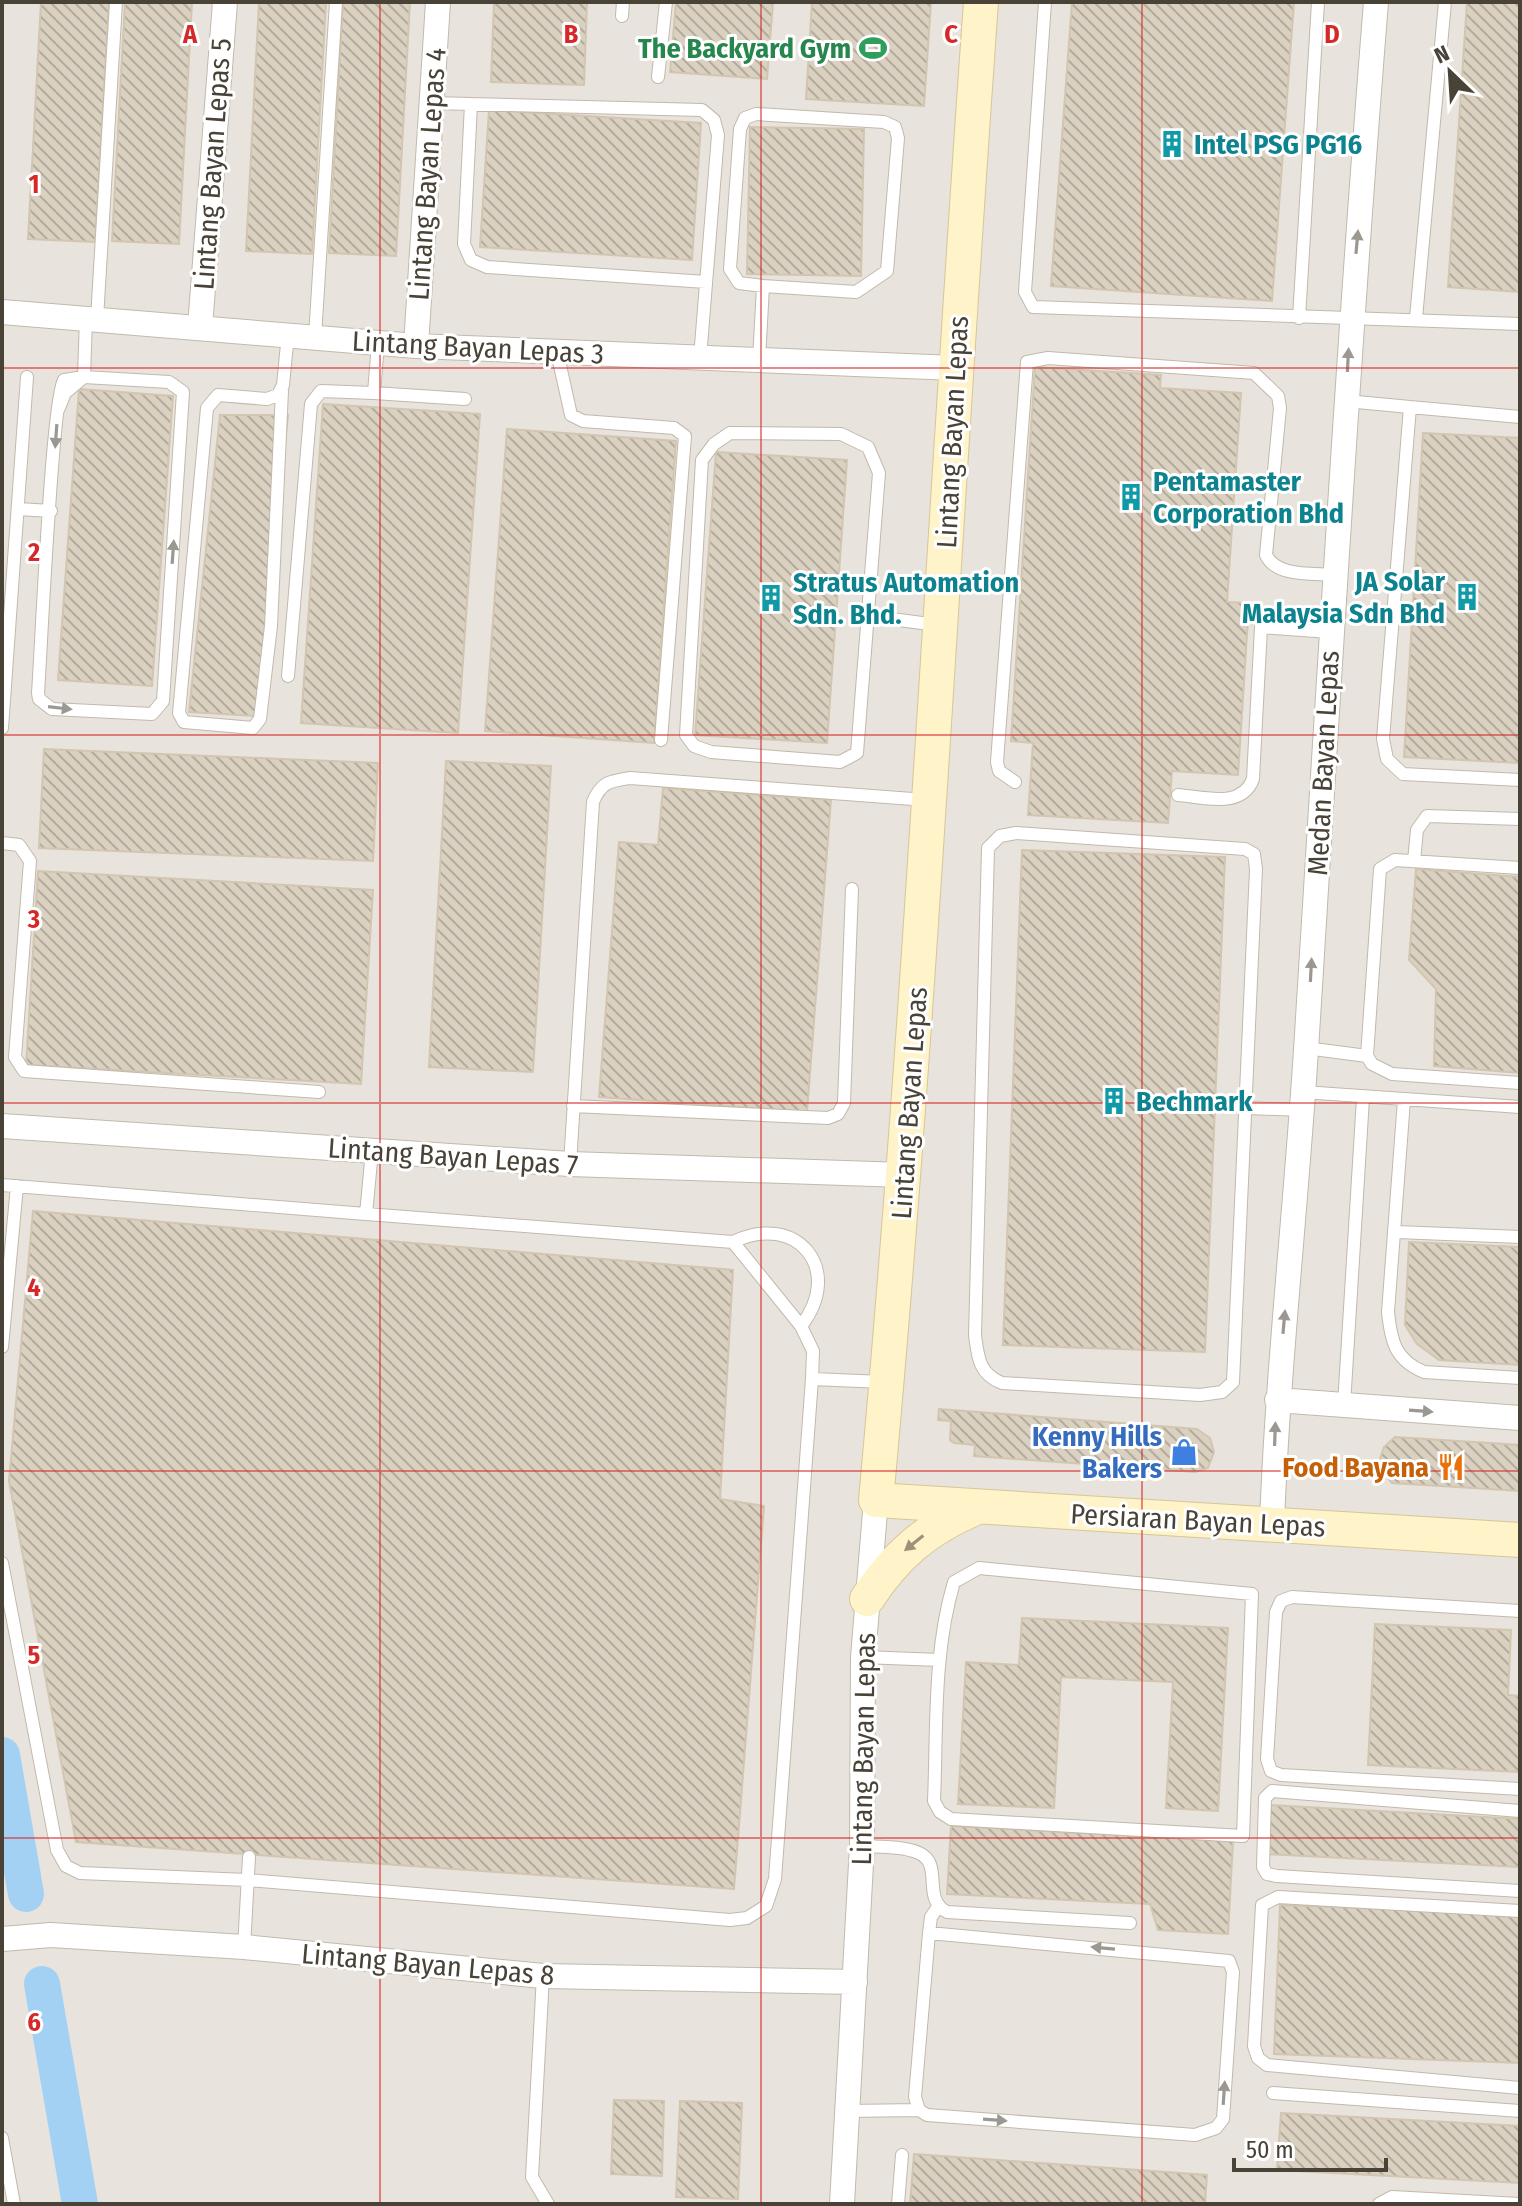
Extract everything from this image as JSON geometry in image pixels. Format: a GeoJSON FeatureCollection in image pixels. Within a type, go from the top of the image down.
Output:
{"type":"FeatureCollection","features":[{"type":"Feature","properties":{"kind":"street","name":"Lintang Bayan Lepas 5"},"geometry":{"type":"LineString","coordinates":[[200,327],[225,2]]}},
{"type":"Feature","properties":{"kind":"street","name":"Lintang Bayan Lepas 4"},"geometry":{"type":"LineString","coordinates":[[416,346],[438,2]]}},
{"type":"Feature","properties":{"kind":"street","name":"Lintang Bayan Lepas"},"geometry":{"type":"LineString","coordinates":[[842,2204],[862,1846],[863,1657],[904,1175],[931,801],[955,368],[981,2]]}},
{"type":"Feature","properties":{"kind":"street","name":"Medan Bayan Lepas"},"geometry":{"type":"LineString","coordinates":[[1272,1523],[1277,1400],[1306,1048],[1330,632],[1376,2]]}},
{"type":"Feature","properties":{"kind":"street","name":"Lintang Bayan Lepas 3"},"geometry":{"type":"LineString","coordinates":[[2,312],[416,346],[955,368]]}},
{"type":"Feature","properties":{"kind":"street","name":"Lintang Bayan Lepas 7"},"geometry":{"type":"LineString","coordinates":[[2,1126],[570,1164],[904,1175]]}},
{"type":"Feature","properties":{"kind":"street"},"geometry":{"type":"LineString","coordinates":[[1277,1400],[1520,1418]]}},
{"type":"Feature","properties":{"kind":"street","name":"Persiaran Bayan Lepas"},"geometry":{"type":"LineString","coordinates":[[876,1500],[1520,1540]]}},
{"type":"Feature","properties":{"kind":"street"},"geometry":{"type":"LineString","coordinates":[[867,1599],[887,1568],[913,1542],[943,1522],[977,1508]]}},
{"type":"Feature","properties":{"kind":"street","name":"Lintang Bayan Lepas 8"},"geometry":{"type":"LineString","coordinates":[[2,1939],[51,1935],[244,1947],[543,1976],[855,1982]]}},
{"type":"Feature","properties":{"kind":"lane"},"geometry":{"type":"LineString","coordinates":[[84,377],[92,318],[116,2]]}},
{"type":"Feature","properties":{"kind":"lane"},"geometry":{"type":"LineString","coordinates":[[315,337],[336,2]]}},
{"type":"Feature","properties":{"kind":"lane"},"geometry":{"type":"LineString","coordinates":[[658,77],[666,2]]}},
{"type":"Feature","properties":{"kind":"lane"},"geometry":{"type":"LineString","coordinates":[[1045,2],[1027,301],[1041,310],[1299,318],[1416,318],[1520,324]]}},
{"type":"Feature","properties":{"kind":"lane"},"geometry":{"type":"LineString","coordinates":[[1299,318],[1318,2]]}},
{"type":"Feature","properties":{"kind":"lane"},"geometry":{"type":"LineString","coordinates":[[1416,318],[1445,2]]}},
{"type":"Feature","properties":{"kind":"lane"},"geometry":{"type":"LineString","coordinates":[[432,103],[702,110],[714,120],[718,135],[700,358]]}},
{"type":"Feature","properties":{"kind":"lane"},"geometry":{"type":"LineString","coordinates":[[471,104],[464,244],[471,260],[487,267],[706,282]]}},
{"type":"Feature","properties":{"kind":"lane"},"geometry":{"type":"LineString","coordinates":[[756,114],[870,121],[895,127],[898,138],[887,271],[856,292],[763,286],[739,283],[730,269],[740,129],[745,118],[756,114]]}},
{"type":"Feature","properties":{"kind":"lane"},"geometry":{"type":"LineString","coordinates":[[759,360],[763,286]]}},
{"type":"Feature","properties":{"kind":"lane"},"geometry":{"type":"LineString","coordinates":[[282,391],[267,399],[218,395],[207,408],[179,713],[184,722],[194,725],[253,728],[260,719],[271,626],[282,391],[288,334]]}},
{"type":"Feature","properties":{"kind":"lane"},"geometry":{"type":"LineString","coordinates":[[374,393],[378,343]]}},
{"type":"Feature","properties":{"kind":"lane"},"geometry":{"type":"LineString","coordinates":[[557,352],[571,415],[583,421],[674,428],[685,436],[661,740]]}},
{"type":"Feature","properties":{"kind":"lane"},"geometry":{"type":"LineString","coordinates":[[1015,782],[999,771],[997,762],[1027,362],[1048,358],[1254,373],[1278,396],[1280,408],[1266,555],[1271,565],[1280,570],[1334,575]]}},
{"type":"Feature","properties":{"kind":"lane"},"geometry":{"type":"LineString","coordinates":[[2,728],[27,377]]}},
{"type":"Feature","properties":{"kind":"lane"},"geometry":{"type":"LineString","coordinates":[[84,377],[169,382],[183,392],[163,701],[152,714],[52,709],[39,699],[58,410],[64,380],[84,377]]}},
{"type":"Feature","properties":{"kind":"lane"},"geometry":{"type":"LineString","coordinates":[[288,676],[312,398],[327,390],[465,399]]}},
{"type":"Feature","properties":{"kind":"lane"},"geometry":{"type":"LineString","coordinates":[[1346,401],[1520,417]]}},
{"type":"Feature","properties":{"kind":"lane"},"geometry":{"type":"LineString","coordinates":[[1410,407],[1383,748],[1393,768],[1403,774],[1520,780]]}},
{"type":"Feature","properties":{"kind":"lane"},"geometry":{"type":"LineString","coordinates":[[730,433],[841,434],[868,447],[879,473],[869,616],[857,753],[850,759],[840,762],[748,757],[694,746],[686,735],[702,460],[714,444],[730,433]]}},
{"type":"Feature","properties":{"kind":"lane"},"geometry":{"type":"LineString","coordinates":[[18,509],[51,511]]}},
{"type":"Feature","properties":{"kind":"lane"},"geometry":{"type":"LineString","coordinates":[[869,616],[941,626]]}},
{"type":"Feature","properties":{"kind":"lane"},"geometry":{"type":"LineString","coordinates":[[1178,795],[1229,799],[1241,797],[1249,790],[1253,779],[1261,627],[1330,632]]}},
{"type":"Feature","properties":{"kind":"lane"},"geometry":{"type":"LineString","coordinates":[[570,1164],[593,802],[598,788],[608,781],[630,778],[931,801]]}},
{"type":"Feature","properties":{"kind":"lane"},"geometry":{"type":"LineString","coordinates":[[1414,861],[1417,830],[1427,816],[1520,819]]}},
{"type":"Feature","properties":{"kind":"lane"},"geometry":{"type":"LineString","coordinates":[[1016,833],[1230,848],[1254,854],[1248,1108],[1233,1382],[1222,1392],[1200,1395],[1002,1383],[988,1378],[978,1361],[975,1335],[988,848],[1000,836],[1016,833]]}},
{"type":"Feature","properties":{"kind":"lane"},"geometry":{"type":"LineString","coordinates":[[2,843],[19,845],[30,861],[15,1057],[24,1071],[319,1092]]}},
{"type":"Feature","properties":{"kind":"lane"},"geometry":{"type":"LineString","coordinates":[[1520,868],[1389,862],[1379,875],[1367,1056],[1372,1064],[1392,1074],[1520,1083]]}},
{"type":"Feature","properties":{"kind":"lane"},"geometry":{"type":"LineString","coordinates":[[573,1106],[828,1118],[838,1114],[844,1103],[852,889]]}},
{"type":"Feature","properties":{"kind":"lane"},"geometry":{"type":"LineString","coordinates":[[1306,1048],[1367,1056]]}},
{"type":"Feature","properties":{"kind":"lane"},"geometry":{"type":"LineString","coordinates":[[1344,1405],[1363,1098]]}},
{"type":"Feature","properties":{"kind":"lane"},"geometry":{"type":"LineString","coordinates":[[1248,1108],[1363,1098],[1520,1107]]}},
{"type":"Feature","properties":{"kind":"lane"},"geometry":{"type":"LineString","coordinates":[[1404,1100],[1397,1232],[1388,1312],[1396,1351],[1409,1366],[1424,1372],[1520,1378]]}},
{"type":"Feature","properties":{"kind":"lane"},"geometry":{"type":"LineString","coordinates":[[366,1214],[372,1151]]}},
{"type":"Feature","properties":{"kind":"lane"},"geometry":{"type":"LineString","coordinates":[[2,1185],[733,1242],[752,1233],[773,1232],[793,1238],[808,1251],[818,1270],[820,1290],[814,1310],[801,1326]]}},
{"type":"Feature","properties":{"kind":"lane"},"geometry":{"type":"LineString","coordinates":[[2,1347],[17,1186]]}},
{"type":"Feature","properties":{"kind":"lane"},"geometry":{"type":"LineString","coordinates":[[1397,1232],[1520,1237]]}},
{"type":"Feature","properties":{"kind":"lane"},"geometry":{"type":"LineString","coordinates":[[2,1563],[57,1850],[66,1866],[80,1873],[247,1880],[730,1920],[747,1918],[766,1906],[775,1879],[813,1351],[801,1326],[733,1242]]}},
{"type":"Feature","properties":{"kind":"lane"},"geometry":{"type":"LineString","coordinates":[[812,1379],[887,1382]]}},
{"type":"Feature","properties":{"kind":"lane"},"geometry":{"type":"LineString","coordinates":[[979,1568],[1252,1594],[1243,1836],[951,1819],[940,1812],[934,1801],[939,1660],[946,1608],[954,1582],[979,1568]]}},
{"type":"Feature","properties":{"kind":"lane"},"geometry":{"type":"LineString","coordinates":[[1520,1611],[1292,1597],[1281,1601],[1276,1612],[1267,1759],[1271,1771],[1281,1775],[1520,1789]]}},
{"type":"Feature","properties":{"kind":"lane"},"geometry":{"type":"LineString","coordinates":[[863,1657],[939,1660]]}},
{"type":"Feature","properties":{"kind":"lane"},"geometry":{"type":"LineString","coordinates":[[1520,1811],[1272,1791],[1265,1798],[1263,1867],[1267,1874],[1277,1876],[1520,1891]]}},
{"type":"Feature","properties":{"kind":"lane"},"geometry":{"type":"LineString","coordinates":[[862,1846],[922,1854],[930,1862],[932,1898],[938,1907],[947,1912],[1130,1923]]}},
{"type":"Feature","properties":{"kind":"lane"},"geometry":{"type":"LineString","coordinates":[[244,1947],[249,1857]]}},
{"type":"Feature","properties":{"kind":"lane"},"geometry":{"type":"LineString","coordinates":[[1520,1911],[1278,1897],[1267,1901],[1262,1905],[1254,2046],[1258,2058],[1267,2065],[1520,2088]]}},
{"type":"Feature","properties":{"kind":"lane"},"geometry":{"type":"LineString","coordinates":[[919,2110],[915,2097],[929,1933],[931,1917],[938,1907]]}},
{"type":"Feature","properties":{"kind":"lane"},"geometry":{"type":"LineString","coordinates":[[847,2111],[919,2110],[927,2115],[1206,2134],[1223,2119],[1233,1972],[1229,1961],[929,1933]]}},
{"type":"Feature","properties":{"kind":"lane"},"geometry":{"type":"LineString","coordinates":[[543,1976],[532,2177],[548,2204]]}},
{"type":"Feature","properties":{"kind":"lane"},"geometry":{"type":"LineString","coordinates":[[1273,2093],[1520,2111]]}},
{"type":"Feature","properties":{"kind":"lane"},"geometry":{"type":"LineString","coordinates":[[2,2138],[14,2204]]}},
{"type":"Feature","properties":{"kind":"lane"},"geometry":{"type":"LineString","coordinates":[[898,2204],[902,2155]]}},
{"type":"Feature","properties":{"kind":"lane"},"geometry":{"type":"LineString","coordinates":[[1379,2204],[1392,2197],[1519,2204]]}},
{"type":"Feature","properties":{"kind":"shaded area"},"geometry":{"type":"Polygon","coordinates":[[[2,2],[1520,2],[1520,2204],[2,2204],[2,2]]]}},
{"type":"Feature","properties":{"kind":"building"},"geometry":{"type":"Polygon","coordinates":[[[41,2],[109,2],[95,242],[28,239],[41,2]]]}},
{"type":"Feature","properties":{"kind":"building"},"geometry":{"type":"Polygon","coordinates":[[[125,2],[192,2],[179,244],[112,241],[125,2]]]}},
{"type":"Feature","properties":{"kind":"building"},"geometry":{"type":"Polygon","coordinates":[[[259,2],[326,2],[312,254],[246,251],[259,2]]]}},
{"type":"Feature","properties":{"kind":"building"},"geometry":{"type":"Polygon","coordinates":[[[343,2],[410,2],[396,256],[329,253],[343,2]]]}},
{"type":"Feature","properties":{"kind":"building"},"geometry":{"type":"Polygon","coordinates":[[[494,2],[587,2],[584,85],[491,82],[494,2]]]}},
{"type":"Feature","properties":{"kind":"building"},"geometry":{"type":"Polygon","coordinates":[[[676,2],[773,2],[767,79],[670,72],[676,2]]]}},
{"type":"Feature","properties":{"kind":"building"},"geometry":{"type":"Polygon","coordinates":[[[812,2],[931,2],[924,106],[806,99],[812,2]]]}},
{"type":"Feature","properties":{"kind":"building","name":"Intel PSG PG16"},"geometry":{"type":"Polygon","coordinates":[[[1072,2],[1294,2],[1272,301],[1051,286],[1072,2]]]}},
{"type":"Feature","properties":{"kind":"building"},"geometry":{"type":"Polygon","coordinates":[[[1467,2],[1520,2],[1520,292],[1448,287],[1467,2]]]}},
{"type":"Feature","properties":{"kind":"building"},"geometry":{"type":"Polygon","coordinates":[[[489,110],[701,123],[692,260],[480,247],[489,110]]]}},
{"type":"Feature","properties":{"kind":"building"},"geometry":{"type":"Polygon","coordinates":[[[750,127],[864,129],[861,276],[747,274],[750,127]]]}},
{"type":"Feature","properties":{"kind":"building","name":"Pentamaster Corporation Bhd"},"geometry":{"type":"Polygon","coordinates":[[[1035,367],[1161,375],[1160,388],[1241,393],[1227,602],[1249,603],[1238,775],[1172,771],[1168,823],[1028,815],[1033,743],[1011,741],[1035,367]]]}},
{"type":"Feature","properties":{"kind":"building"},"geometry":{"type":"Polygon","coordinates":[[[79,389],[173,396],[152,686],[58,680],[79,389]]]}},
{"type":"Feature","properties":{"kind":"building"},"geometry":{"type":"Polygon","coordinates":[[[323,404],[480,414],[458,733],[301,723],[323,404]]]}},
{"type":"Feature","properties":{"kind":"building"},"geometry":{"type":"Polygon","coordinates":[[[220,415],[288,415],[256,716],[189,712],[220,415]]]}},
{"type":"Feature","properties":{"kind":"building"},"geometry":{"type":"Polygon","coordinates":[[[507,429],[676,441],[654,743],[485,731],[507,429]]]}},
{"type":"Feature","properties":{"kind":"building","name":"JA Solar Malaysia Sdn Bhd"},"geometry":{"type":"Polygon","coordinates":[[[1423,433],[1520,438],[1520,763],[1404,757],[1423,433]]]}},
{"type":"Feature","properties":{"kind":"building","name":"Stratus Automation Sdn. Bhd."},"geometry":{"type":"Polygon","coordinates":[[[716,452],[847,460],[827,743],[695,735],[716,452]]]}},
{"type":"Feature","properties":{"kind":"building"},"geometry":{"type":"Polygon","coordinates":[[[44,749],[378,763],[373,861],[39,848],[44,749]]]}},
{"type":"Feature","properties":{"kind":"building"},"geometry":{"type":"Polygon","coordinates":[[[446,761],[551,766],[533,1072],[429,1067],[446,761]]]}},
{"type":"Feature","properties":{"kind":"building"},"geometry":{"type":"Polygon","coordinates":[[[663,788],[831,800],[807,1112],[599,1097],[619,842],[658,845],[663,788]]]}},
{"type":"Feature","properties":{"kind":"building","name":"Bechmark"},"geometry":{"type":"Polygon","coordinates":[[[1022,850],[1225,857],[1205,1352],[1003,1345],[1022,850]]]}},
{"type":"Feature","properties":{"kind":"building"},"geometry":{"type":"Polygon","coordinates":[[[1416,869],[1520,877],[1520,1073],[1434,1066],[1436,989],[1409,960],[1416,869]]]}},
{"type":"Feature","properties":{"kind":"building"},"geometry":{"type":"Polygon","coordinates":[[[38,871],[373,890],[361,1084],[26,1065],[38,871]]]}},
{"type":"Feature","properties":{"kind":"building"},"geometry":{"type":"Polygon","coordinates":[[[33,1211],[733,1270],[720,1499],[764,1506],[734,1889],[76,1842],[9,1481],[33,1211]]]}},
{"type":"Feature","properties":{"kind":"building"},"geometry":{"type":"Polygon","coordinates":[[[1409,1242],[1520,1247],[1520,1365],[1439,1360],[1417,1344],[1405,1325],[1409,1242]]]}},
{"type":"Feature","properties":{"kind":"building"},"geometry":{"type":"Polygon","coordinates":[[[939,1409],[1197,1429],[1210,1438],[1214,1452],[1208,1468],[1195,1472],[974,1456],[975,1445],[950,1440],[951,1421],[938,1420],[939,1409]]]}},
{"type":"Feature","properties":{"kind":"building","name":"Food Bayana"},"geometry":{"type":"Polygon","coordinates":[[[1395,1437],[1520,1445],[1520,1491],[1392,1483],[1384,1474],[1380,1459],[1384,1447],[1395,1437]]]}},
{"type":"Feature","properties":{"kind":"building"},"geometry":{"type":"Polygon","coordinates":[[[1022,1618],[1228,1628],[1218,1811],[1166,1808],[1173,1682],[1061,1677],[1054,1808],[958,1804],[966,1662],[1019,1665],[1022,1618]]]}},
{"type":"Feature","properties":{"kind":"building"},"geometry":{"type":"Polygon","coordinates":[[[1375,1624],[1511,1630],[1508,1695],[1520,1696],[1520,1772],[1368,1765],[1375,1624]]]}},
{"type":"Feature","properties":{"kind":"building"},"geometry":{"type":"Polygon","coordinates":[[[1270,1805],[1520,1819],[1520,1867],[1267,1854],[1270,1805]]]}},
{"type":"Feature","properties":{"kind":"building"},"geometry":{"type":"Polygon","coordinates":[[[951,1826],[1233,1841],[1228,1934],[1158,1930],[1150,1904],[947,1894],[951,1826]]]}},
{"type":"Feature","properties":{"kind":"building"},"geometry":{"type":"Polygon","coordinates":[[[1280,1905],[1520,1914],[1520,2063],[1274,2054],[1280,1905]]]}},
{"type":"Feature","properties":{"kind":"building"},"geometry":{"type":"Polygon","coordinates":[[[614,2100],[664,2101],[662,2176],[611,2174],[614,2100]]]}},
{"type":"Feature","properties":{"kind":"building"},"geometry":{"type":"Polygon","coordinates":[[[680,2101],[742,2103],[738,2199],[676,2197],[680,2101]]]}},
{"type":"Feature","properties":{"kind":"building"},"geometry":{"type":"Polygon","coordinates":[[[1281,2113],[1520,2126],[1520,2183],[1277,2170],[1281,2113]]]}},
{"type":"Feature","properties":{"kind":"building"},"geometry":{"type":"Polygon","coordinates":[[[914,2154],[1207,2175],[1205,2204],[910,2204],[914,2154]]]}},
{"type":"Feature","properties":{"kind":"waterway"},"geometry":{"type":"LineString","coordinates":[[2,1755],[26,1894]]}},
{"type":"Feature","properties":{"kind":"waterway"},"geometry":{"type":"LineString","coordinates":[[42,1984],[80,2204]]}},
{"type":"Feature","properties":{"kind":"place","name":"The Backyard Gym"},"geometry":{"type":"Point","coordinates":[873,48]}},
{"type":"Feature","properties":{"kind":"place","name":"Intel PSG PG16"},"geometry":{"type":"Point","coordinates":[1172,144]}},
{"type":"Feature","properties":{"kind":"place","name":"Pentamaster Corporation Bhd"},"geometry":{"type":"Point","coordinates":[1131,497]}},
{"type":"Feature","properties":{"kind":"place","name":"JA Solar Malaysia Sdn Bhd"},"geometry":{"type":"Point","coordinates":[1467,597]}},
{"type":"Feature","properties":{"kind":"place","name":"Stratus Automation Sdn. Bhd."},"geometry":{"type":"Point","coordinates":[771,598]}},
{"type":"Feature","properties":{"kind":"place","name":"Bechmark"},"geometry":{"type":"Point","coordinates":[1114,1101]}},
{"type":"Feature","properties":{"kind":"place","name":"Kenny Hills Bakers"},"geometry":{"type":"Point","coordinates":[1184,1452]}},
{"type":"Feature","properties":{"kind":"place","name":"Food Bayana"},"geometry":{"type":"Point","coordinates":[1451,1467]}}]}
